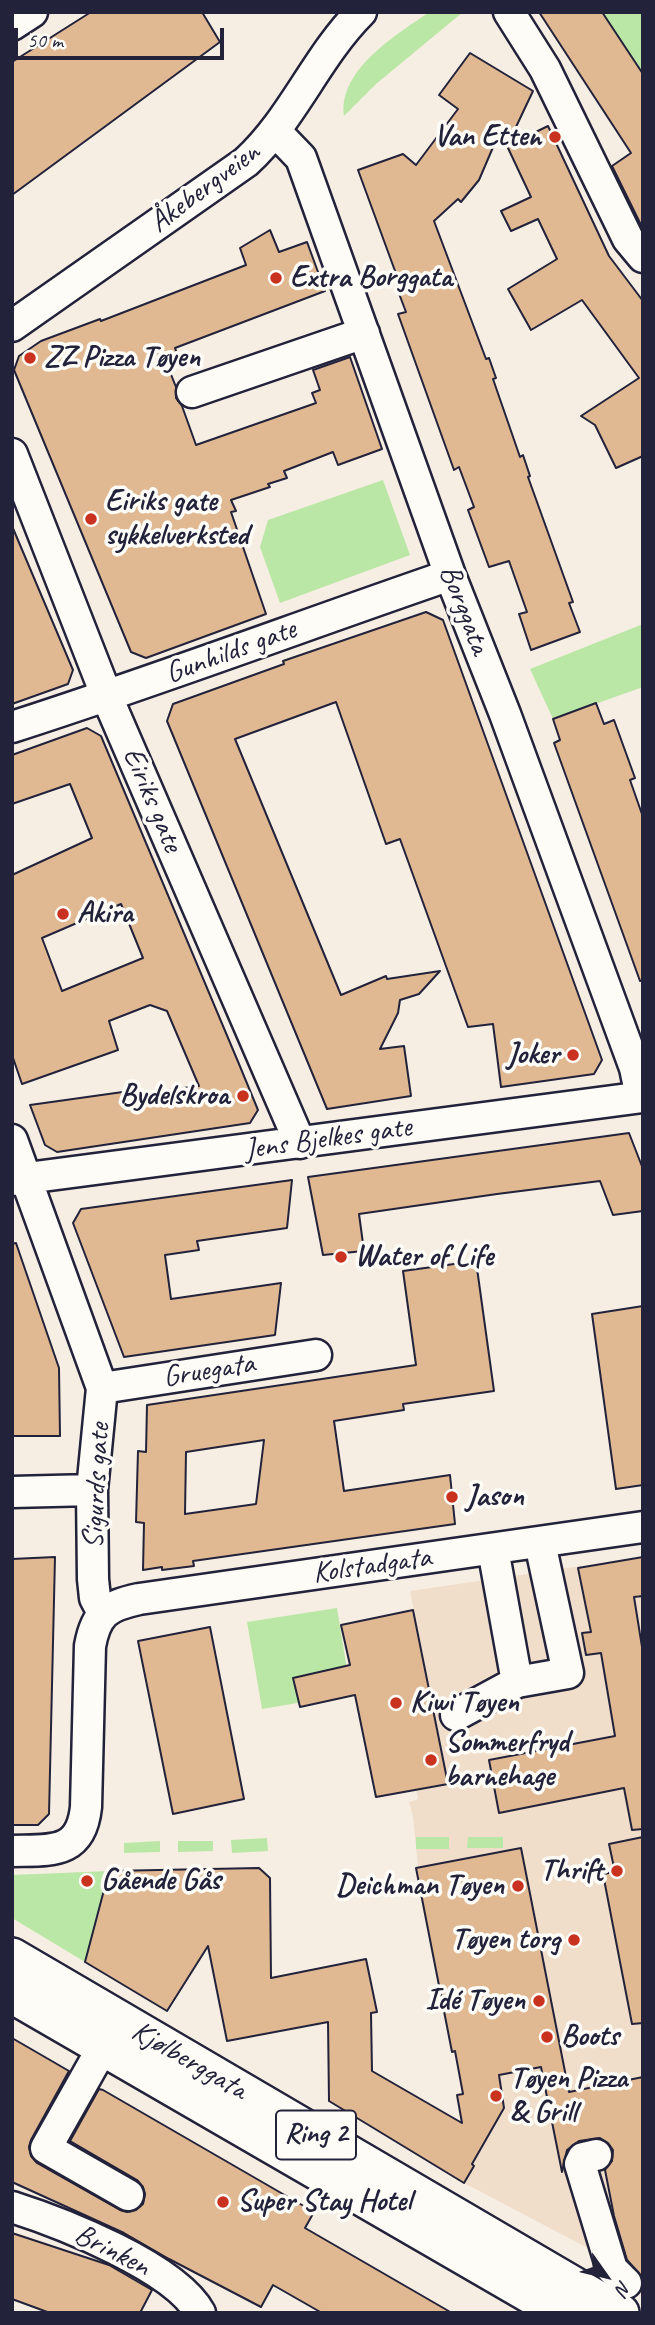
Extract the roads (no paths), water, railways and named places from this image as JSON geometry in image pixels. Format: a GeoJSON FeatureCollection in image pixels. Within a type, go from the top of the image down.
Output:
{"type":"FeatureCollection","features":[{"type":"Feature","properties":{"kind":"main road","name":"Kjølberggata"},"geometry":{"type":"LineString","coordinates":[[12,1957],[624,2295]]}},
{"type":"Feature","properties":{"kind":"main road","name":"Kjølberggata"},"geometry":{"type":"LineString","coordinates":[[12,1994],[563,2313]]}},
{"type":"Feature","properties":{"kind":"street"},"geometry":{"type":"LineString","coordinates":[[12,24],[32,12]]}},
{"type":"Feature","properties":{"kind":"street","name":"Åkebergveien"},"geometry":{"type":"LineString","coordinates":[[12,326],[231,174],[260,149],[275,131],[316,67],[361,12]]}},
{"type":"Feature","properties":{"kind":"street"},"geometry":{"type":"LineString","coordinates":[[509,12],[545,69],[628,239],[643,257]]}},
{"type":"Feature","properties":{"kind":"street","name":"Borggata"},"geometry":{"type":"LineString","coordinates":[[275,131],[301,158],[450,575],[505,714],[631,1055],[642,1097]]}},
{"type":"Feature","properties":{"kind":"street"},"geometry":{"type":"LineString","coordinates":[[192,392],[363,333]]}},
{"type":"Feature","properties":{"kind":"street","name":"Eiriks gate"},"geometry":{"type":"LineString","coordinates":[[12,454],[107,697],[300,1143]]}},
{"type":"Feature","properties":{"kind":"street","name":"Gunhilds gate"},"geometry":{"type":"LineString","coordinates":[[12,727],[107,697],[450,575]]}},
{"type":"Feature","properties":{"kind":"street","name":"Jens Bjelkes gate"},"geometry":{"type":"LineString","coordinates":[[20,1179],[642,1097]]}},
{"type":"Feature","properties":{"kind":"street","name":"Sigurds gate"},"geometry":{"type":"LineString","coordinates":[[12,1140],[20,1179],[102,1388],[92,1490],[93,1579],[95,1598],[103,1613]]}},
{"type":"Feature","properties":{"kind":"street","name":"Gruegata"},"geometry":{"type":"LineString","coordinates":[[102,1388],[316,1355]]}},
{"type":"Feature","properties":{"kind":"street"},"geometry":{"type":"LineString","coordinates":[[12,1492],[92,1490]]}},
{"type":"Feature","properties":{"kind":"street","name":"Kolstadgata"},"geometry":{"type":"LineString","coordinates":[[103,1613],[111,1606],[139,1599],[643,1527]]}},
{"type":"Feature","properties":{"kind":"street"},"geometry":{"type":"LineString","coordinates":[[466,1715],[517,1682],[568,1673],[540,1543]]}},
{"type":"Feature","properties":{"kind":"street"},"geometry":{"type":"LineString","coordinates":[[493,1549],[517,1682]]}},
{"type":"Feature","properties":{"kind":"street"},"geometry":{"type":"LineString","coordinates":[[12,1851],[59,1849],[74,1840],[83,1822],[86,1807],[90,1646],[103,1613]]}},
{"type":"Feature","properties":{"kind":"street"},"geometry":{"type":"LineString","coordinates":[[103,2047],[46,2148],[128,2195]]}},
{"type":"Feature","properties":{"kind":"street"},"geometry":{"type":"LineString","coordinates":[[596,2155],[583,2158],[580,2164],[612,2269],[624,2295]]}},
{"type":"Feature","properties":{"kind":"street","name":"Brinken"},"geometry":{"type":"LineString","coordinates":[[12,2207],[98,2240],[172,2282],[187,2293],[200,2313]]}},
{"type":"Feature","properties":{"kind":"place","name":"Van Etten"},"geometry":{"type":"Point","coordinates":[555,137]}},
{"type":"Feature","properties":{"kind":"place","name":"Extra Borggata"},"geometry":{"type":"Point","coordinates":[276,278]}},
{"type":"Feature","properties":{"kind":"place","name":"ZZ Pizza Tøyen"},"geometry":{"type":"Point","coordinates":[30,358]}},
{"type":"Feature","properties":{"kind":"place","name":"Eiriks gate sykkelverksted"},"geometry":{"type":"Point","coordinates":[91,519]}},
{"type":"Feature","properties":{"kind":"place","name":"Akira"},"geometry":{"type":"Point","coordinates":[63,914]}},
{"type":"Feature","properties":{"kind":"place","name":"Joker"},"geometry":{"type":"Point","coordinates":[573,1055]}},
{"type":"Feature","properties":{"kind":"place","name":"Bydelskroa"},"geometry":{"type":"Point","coordinates":[243,1096]}},
{"type":"Feature","properties":{"kind":"place","name":"Water of Life"},"geometry":{"type":"Point","coordinates":[341,1257]}},
{"type":"Feature","properties":{"kind":"place","name":"Jason"},"geometry":{"type":"Point","coordinates":[452,1497]}},
{"type":"Feature","properties":{"kind":"place","name":"Kiwi Tøyen"},"geometry":{"type":"Point","coordinates":[396,1703]}},
{"type":"Feature","properties":{"kind":"place","name":"Sommerfryd barnehage"},"geometry":{"type":"Point","coordinates":[431,1760]}},
{"type":"Feature","properties":{"kind":"place","name":"Thrift"},"geometry":{"type":"Point","coordinates":[617,1871]}},
{"type":"Feature","properties":{"kind":"place","name":"Gående Gås"},"geometry":{"type":"Point","coordinates":[87,1881]}},
{"type":"Feature","properties":{"kind":"place","name":"Deichman Tøyen"},"geometry":{"type":"Point","coordinates":[518,1886]}},
{"type":"Feature","properties":{"kind":"place","name":"Tøyen torg"},"geometry":{"type":"Point","coordinates":[574,1940]}},
{"type":"Feature","properties":{"kind":"place","name":"Idé Tøyen"},"geometry":{"type":"Point","coordinates":[539,2001]}},
{"type":"Feature","properties":{"kind":"place","name":"Boots"},"geometry":{"type":"Point","coordinates":[547,2037]}},
{"type":"Feature","properties":{"kind":"place","name":"Tøyen Pizza & Grill"},"geometry":{"type":"Point","coordinates":[496,2096]}},
{"type":"Feature","properties":{"kind":"place","name":"Super Stay Hotel"},"geometry":{"type":"Point","coordinates":[223,2202]}}]}
